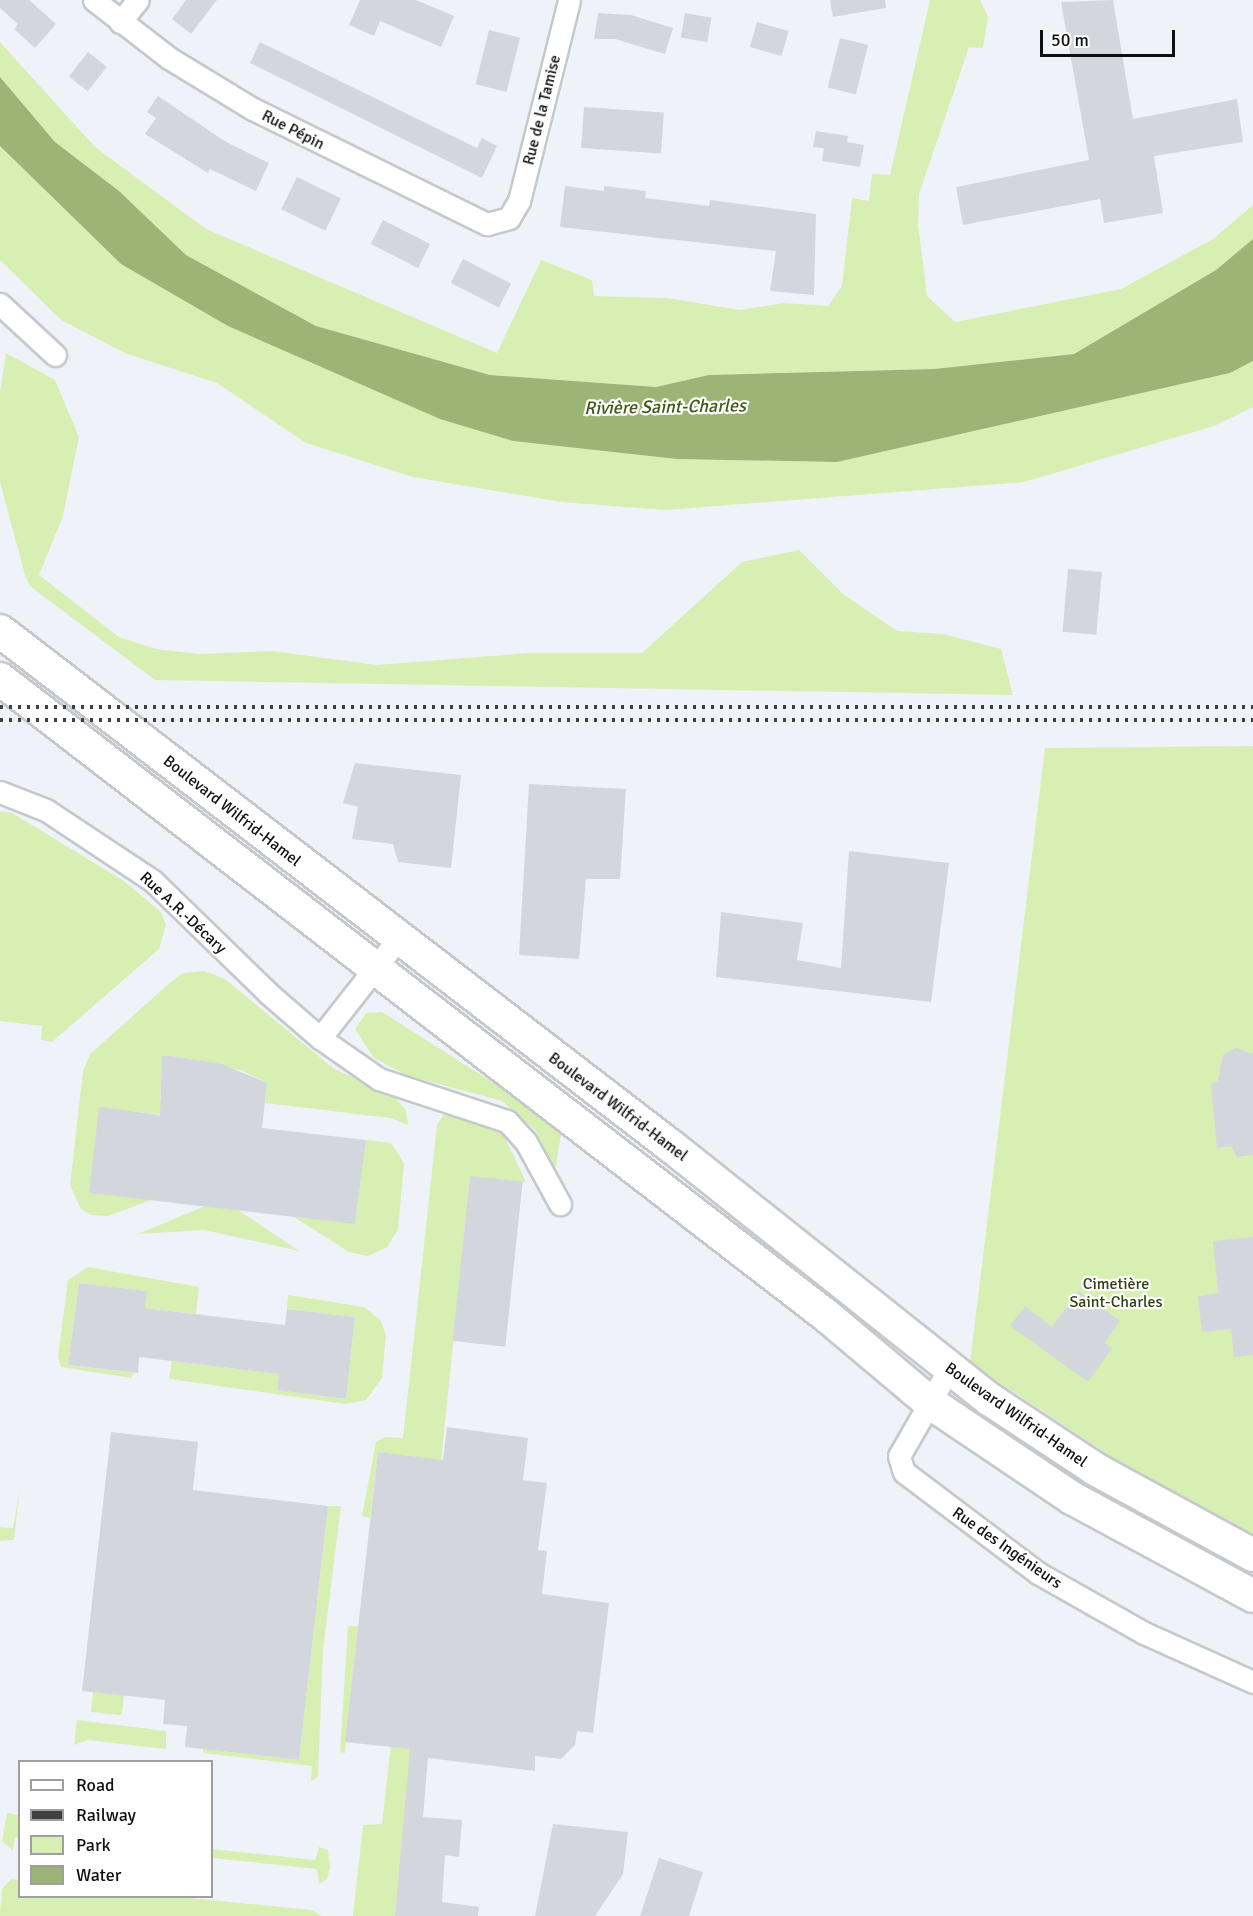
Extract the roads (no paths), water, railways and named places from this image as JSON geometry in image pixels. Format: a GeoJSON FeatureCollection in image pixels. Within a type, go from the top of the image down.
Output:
{"type":"FeatureCollection","features":[{"type":"Feature","properties":{"kind":"main road","name":"Boulevard Wilfrid-Hamel"},"geometry":{"type":"LineString","coordinates":[[0,631],[398,939],[672,1147],[949,1369],[1095,1469],[1253,1555]]}},
{"type":"Feature","properties":{"kind":"main road"},"geometry":{"type":"LineString","coordinates":[[0,679],[827,1316],[929,1402],[1072,1498],[1253,1596]]}},
{"type":"Feature","properties":{"kind":"street","name":"Rue Pépin"},"geometry":{"type":"LineString","coordinates":[[94,0],[120,22],[253,109],[355,162],[487,224],[509,218]]}},
{"type":"Feature","properties":{"kind":"street"},"geometry":{"type":"LineString","coordinates":[[120,22],[138,0]]}},
{"type":"Feature","properties":{"kind":"street","name":"Rue de la Tamise"},"geometry":{"type":"LineString","coordinates":[[509,218],[519,201],[569,0]]}},
{"type":"Feature","properties":{"kind":"street"},"geometry":{"type":"LineString","coordinates":[[0,304],[55,355]]}},
{"type":"Feature","properties":{"kind":"street","name":"Rue A.R.-Décary"},"geometry":{"type":"LineString","coordinates":[[0,792],[46,810],[153,881],[320,1038],[404,1090],[495,1114],[507,1121],[526,1142],[560,1204]]}},
{"type":"Feature","properties":{"kind":"street"},"geometry":{"type":"LineString","coordinates":[[320,1038],[398,939]]}},
{"type":"Feature","properties":{"kind":"street","name":"Rue des Ingénieurs"},"geometry":{"type":"LineString","coordinates":[[949,1369],[899,1456],[904,1472],[921,1488],[1038,1573],[1143,1633],[1253,1682]]}},
{"type":"Feature","properties":{"kind":"water","name":"Rivière Saint-Charles"},"geometry":{"type":"Polygon","coordinates":[[[0,77],[55,142],[119,191],[186,255],[316,326],[490,375],[656,387],[709,375],[934,369],[1074,354],[1216,270],[1253,239],[1253,361],[1230,373],[837,462],[677,459],[513,441],[440,419],[228,326],[121,264],[0,146],[0,77]]]}},
{"type":"Feature","properties":{"kind":"railway"},"geometry":{"type":"LineString","coordinates":[[0,707],[1253,707]]}},
{"type":"Feature","properties":{"kind":"railway"},"geometry":{"type":"LineString","coordinates":[[0,720],[1253,720]]}},
{"type":"Feature","properties":{"kind":"park label","name":"Cimetière Saint-Charles"},"geometry":{"type":"Point","coordinates":[1116,1293]}}]}
